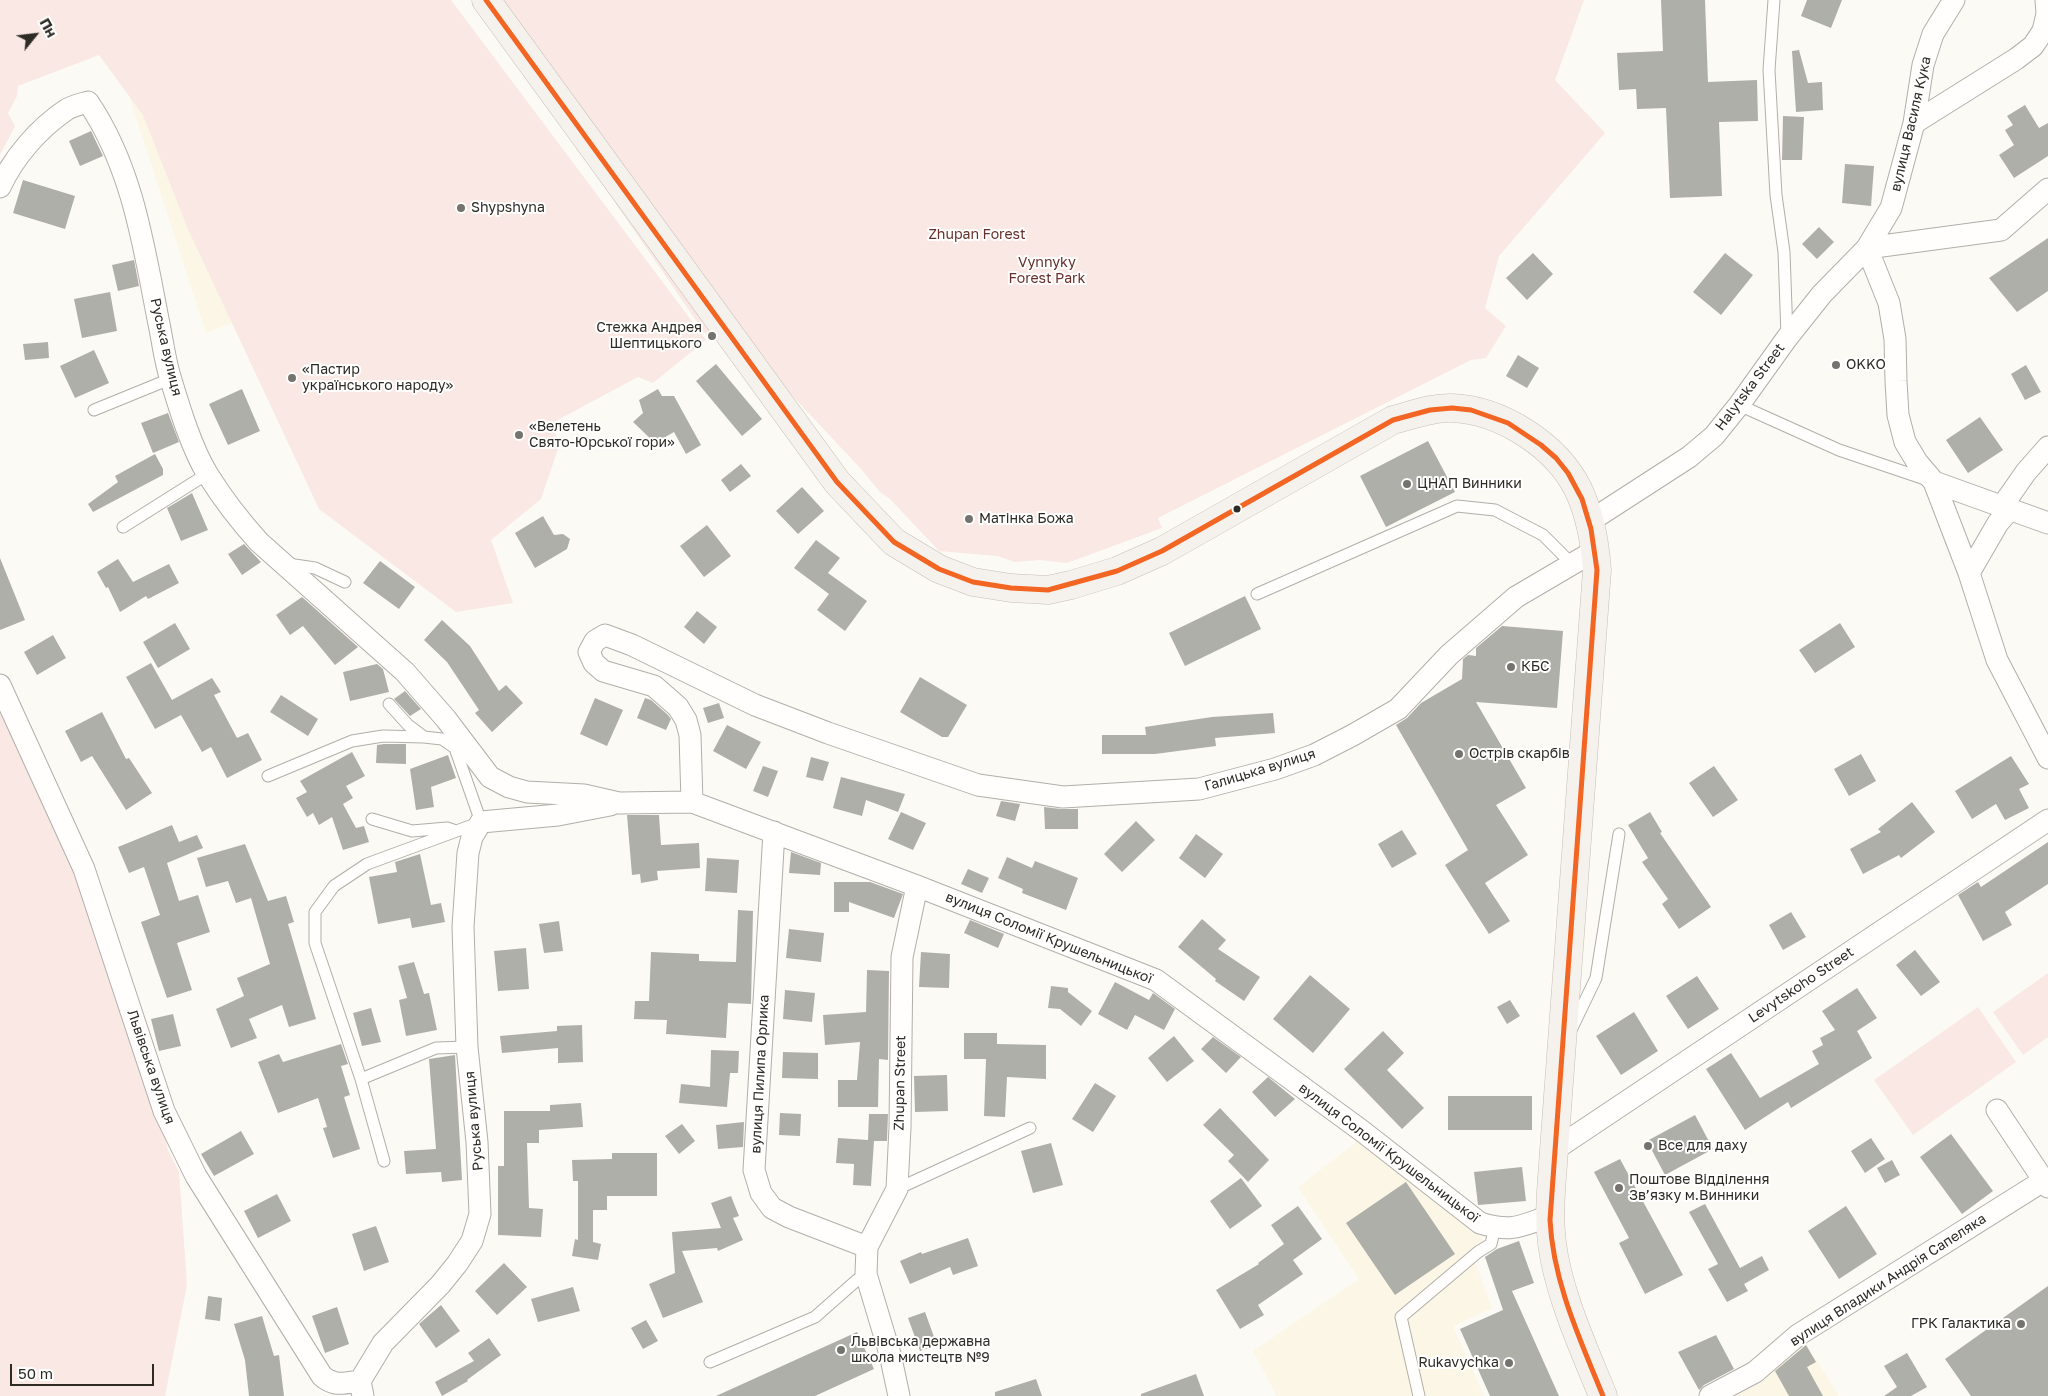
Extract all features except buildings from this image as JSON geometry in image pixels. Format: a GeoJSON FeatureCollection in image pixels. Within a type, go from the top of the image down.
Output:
{"type":"FeatureCollection","features":[{"type":"Feature","properties":{"kind":"main road"},"geometry":{"type":"LineString","coordinates":[[486,0],[837,482],[894,542],[939,569],[973,582],[1011,588],[1048,590],[1117,571],[1162,550],[1393,420],[1427,410],[1452,407],[1485,413],[1536,441],[1562,465],[1578,489],[1590,521],[1596,550],[1596,602],[1550,1216],[1552,1243],[1560,1280],[1603,1396]]}},
{"type":"Feature","properties":{"kind":"street","name":"вулиця Василя Кука"},"geometry":{"type":"LineString","coordinates":[[1866,248],[1891,208],[1914,123],[1923,65],[1933,34],[1954,0]]}},
{"type":"Feature","properties":{"kind":"street"},"geometry":{"type":"LineString","coordinates":[[1914,123],[2016,59],[2033,46],[2046,30],[2046,0]]}},
{"type":"Feature","properties":{"kind":"street","name":"Руська вулиця"},"geometry":{"type":"LineString","coordinates":[[0,187],[6,173],[28,144],[68,109],[88,102],[104,126],[120,162],[134,202],[170,379],[207,474],[258,542],[405,672]]}},
{"type":"Feature","properties":{"kind":"street"},"geometry":{"type":"LineString","coordinates":[[2048,189],[2001,230],[1866,248],[1889,303],[1896,339],[1898,415],[1905,442],[1917,462],[1934,482],[1969,573],[1997,660],[2048,758]]}},
{"type":"Feature","properties":{"kind":"street","name":"Halytska Street"},"geometry":{"type":"LineString","coordinates":[[1590,521],[1689,457],[1714,436],[1822,294],[1866,248]]}},
{"type":"Feature","properties":{"kind":"street"},"geometry":{"type":"LineString","coordinates":[[1969,573],[2026,472],[2048,447]]}},
{"type":"Feature","properties":{"kind":"street"},"geometry":{"type":"LineString","coordinates":[[1934,482],[2048,523]]}},
{"type":"Feature","properties":{"kind":"street","name":"Галицька вулиця"},"geometry":{"type":"LineString","coordinates":[[692,802],[690,735],[686,720],[678,707],[654,686],[603,672],[594,663],[589,652],[595,641],[605,636],[632,645],[755,705],[828,734],[978,785],[1064,797],[1199,789],[1275,769],[1314,755],[1398,709],[1449,655],[1516,597],[1596,550]]}},
{"type":"Feature","properties":{"kind":"street","name":"вулиця Соломії Крушельницької"},"geometry":{"type":"LineString","coordinates":[[405,672],[446,719],[490,777],[509,787],[527,792],[584,795],[619,803],[692,802],[917,886],[1156,980],[1362,1131],[1480,1223],[1495,1228],[1512,1229],[1550,1216]]}},
{"type":"Feature","properties":{"kind":"street","name":"Львівська вулиця"},"geometry":{"type":"LineString","coordinates":[[0,685],[84,869],[164,1111],[196,1176],[322,1376],[328,1382],[336,1385],[362,1389]]}},
{"type":"Feature","properties":{"kind":"street"},"geometry":{"type":"LineString","coordinates":[[481,822],[558,815],[619,803]]}},
{"type":"Feature","properties":{"kind":"street","name":"Levytskoho Street"},"geometry":{"type":"LineString","coordinates":[[1554,1150],[2048,820]]}},
{"type":"Feature","properties":{"kind":"street","name":"Руська вулиця"},"geometry":{"type":"LineString","coordinates":[[362,1389],[383,1343],[440,1284],[472,1241],[480,1214],[477,1142],[467,1046],[463,927],[468,853],[472,837],[481,822]]}},
{"type":"Feature","properties":{"kind":"street","name":"вулиця Пилипа Орлика"},"geometry":{"type":"LineString","coordinates":[[774,832],[754,1170],[761,1193],[772,1208],[789,1217],[867,1247]]}},
{"type":"Feature","properties":{"kind":"street","name":"Zhupan Street"},"geometry":{"type":"LineString","coordinates":[[899,1396],[890,1354],[866,1274],[867,1247],[897,1189],[900,1127],[902,957],[917,886]]}},
{"type":"Feature","properties":{"kind":"street"},"geometry":{"type":"LineString","coordinates":[[1997,1110],[2045,1184]]}},
{"type":"Feature","properties":{"kind":"street","name":"вулиця Владики Андрія Сапеляка"},"geometry":{"type":"LineString","coordinates":[[1710,1396],[1755,1372],[1806,1330],[2045,1184]]}},
{"type":"Feature","properties":{"kind":"lane"},"geometry":{"type":"LineString","coordinates":[[1774,0],[1769,70],[1776,195],[1784,252],[1787,338]]}},
{"type":"Feature","properties":{"kind":"lane"},"geometry":{"type":"LineString","coordinates":[[94,410],[170,379]]}},
{"type":"Feature","properties":{"kind":"lane"},"geometry":{"type":"LineString","coordinates":[[1739,405],[1839,450],[1934,482]]}},
{"type":"Feature","properties":{"kind":"lane"},"geometry":{"type":"LineString","coordinates":[[123,527],[207,474]]}},
{"type":"Feature","properties":{"kind":"lane"},"geometry":{"type":"LineString","coordinates":[[1257,594],[1457,506],[1495,510],[1542,535],[1572,564]]}},
{"type":"Feature","properties":{"kind":"lane"},"geometry":{"type":"LineString","coordinates":[[283,564],[315,568],[345,582]]}},
{"type":"Feature","properties":{"kind":"lane"},"geometry":{"type":"LineString","coordinates":[[389,704],[408,725],[424,737]]}},
{"type":"Feature","properties":{"kind":"lane"},"geometry":{"type":"LineString","coordinates":[[268,776],[352,742],[382,736],[442,739],[455,748],[481,822],[367,864],[334,886],[315,912],[315,943],[361,1079],[384,1161]]}},
{"type":"Feature","properties":{"kind":"lane"},"geometry":{"type":"LineString","coordinates":[[372,820],[412,831],[447,828],[457,831]]}},
{"type":"Feature","properties":{"kind":"lane"},"geometry":{"type":"LineString","coordinates":[[1562,1049],[1596,978],[1619,834]]}},
{"type":"Feature","properties":{"kind":"lane"},"geometry":{"type":"LineString","coordinates":[[361,1079],[436,1048],[467,1046]]}},
{"type":"Feature","properties":{"kind":"lane"},"geometry":{"type":"LineString","coordinates":[[897,1189],[1030,1128]]}},
{"type":"Feature","properties":{"kind":"lane"},"geometry":{"type":"LineString","coordinates":[[1419,1396],[1401,1316],[1478,1252],[1491,1244],[1495,1228]]}},
{"type":"Feature","properties":{"kind":"lane"},"geometry":{"type":"LineString","coordinates":[[710,1362],[814,1317],[866,1274]]}},
{"type":"Feature","properties":{"kind":"shaded area"},"geometry":{"type":"Polygon","coordinates":[[[98,0],[232,323],[206,333],[98,0]]]}},
{"type":"Feature","properties":{"kind":"shaded area"},"geometry":{"type":"Polygon","coordinates":[[[1362,1138],[1478,1228],[1483,1241],[1471,1251],[1492,1308],[1453,1326],[1484,1396],[1277,1396],[1253,1351],[1359,1279],[1298,1187],[1362,1138]]]}},
{"type":"Feature","properties":{"kind":"shaded area"},"geometry":{"type":"Polygon","coordinates":[[[1805,1342],[1839,1396],[1732,1396],[1805,1342]]]}},
{"type":"Feature","properties":{"kind":"green space"},"geometry":{"type":"Polygon","coordinates":[[[0,0],[451,0],[706,340],[653,383],[638,377],[552,423],[559,446],[541,499],[491,540],[513,603],[456,612],[319,509],[188,229],[143,115],[99,55],[18,86],[17,96],[8,113],[15,126],[0,155],[0,0]]]}},
{"type":"Feature","properties":{"kind":"green space","name":"Zhupan Forest"},"geometry":{"type":"Polygon","coordinates":[[[472,0],[1584,0],[1555,80],[1605,133],[1499,256],[1485,308],[1506,326],[1486,358],[1471,360],[1158,518],[1162,528],[1067,563],[1040,560],[1015,562],[997,556],[939,551],[890,499],[880,492],[861,469],[729,328],[708,338],[491,22],[472,0]]]}},
{"type":"Feature","properties":{"kind":"green space"},"geometry":{"type":"Polygon","coordinates":[[[0,690],[75,856],[166,1132],[167,1148],[179,1172],[187,1285],[165,1396],[0,1396],[0,690]]]}},
{"type":"Feature","properties":{"kind":"green space"},"geometry":{"type":"Polygon","coordinates":[[[2048,973],[2048,1037],[2023,1055],[1993,1012],[2048,973]]]}},
{"type":"Feature","properties":{"kind":"green space"},"geometry":{"type":"Polygon","coordinates":[[[1978,1007],[2016,1062],[1913,1135],[1874,1080],[1978,1007]]]}},
{"type":"Feature","properties":{"kind":"transit line"},"geometry":{"type":"LineString","coordinates":[[486,0],[837,482],[894,542],[939,569],[973,582],[1011,588],[1048,590],[1117,571],[1162,551],[1393,420],[1430,410],[1452,408],[1471,410],[1508,423],[1541,445],[1556,458],[1568,473],[1582,499],[1591,529],[1597,570],[1550,1220],[1556,1266],[1562,1288],[1577,1332],[1603,1396]]}},
{"type":"Feature","properties":{"kind":"place","name":"Shypshyna"},"geometry":{"type":"Point","coordinates":[461,208]}},
{"type":"Feature","properties":{"kind":"place","name":"Стежка Андрея Шептицького"},"geometry":{"type":"Point","coordinates":[712,336]}},
{"type":"Feature","properties":{"kind":"place","name":"OKKO"},"geometry":{"type":"Point","coordinates":[1836,365]}},
{"type":"Feature","properties":{"kind":"place","name":"«Пастир українського народу»"},"geometry":{"type":"Point","coordinates":[292,378]}},
{"type":"Feature","properties":{"kind":"place","name":"«Велетень Свято-Юрської гори»"},"geometry":{"type":"Point","coordinates":[519,435]}},
{"type":"Feature","properties":{"kind":"place","name":"ЦНАП Винники"},"geometry":{"type":"Point","coordinates":[1407,484]}},
{"type":"Feature","properties":{"kind":"place","name":"Матінка Божа"},"geometry":{"type":"Point","coordinates":[969,519]}},
{"type":"Feature","properties":{"kind":"place","name":"КБС"},"geometry":{"type":"Point","coordinates":[1511,667]}},
{"type":"Feature","properties":{"kind":"place","name":"Острів скарбів"},"geometry":{"type":"Point","coordinates":[1459,754]}},
{"type":"Feature","properties":{"kind":"place","name":"Все для даху"},"geometry":{"type":"Point","coordinates":[1648,1146]}},
{"type":"Feature","properties":{"kind":"place","name":"Поштове Відділення Зв’язку м.Винники"},"geometry":{"type":"Point","coordinates":[1619,1188]}},
{"type":"Feature","properties":{"kind":"place","name":"ГРК Галактика"},"geometry":{"type":"Point","coordinates":[2021,1324]}},
{"type":"Feature","properties":{"kind":"place","name":"Львівська державна школа мистецтв №9"},"geometry":{"type":"Point","coordinates":[841,1350]}},
{"type":"Feature","properties":{"kind":"place","name":"Rukavychka"},"geometry":{"type":"Point","coordinates":[1509,1363]}},
{"type":"Feature","properties":{"kind":"park label","name":"Vynnyky Forest Park"},"geometry":{"type":"Point","coordinates":[1047,272]}}]}
